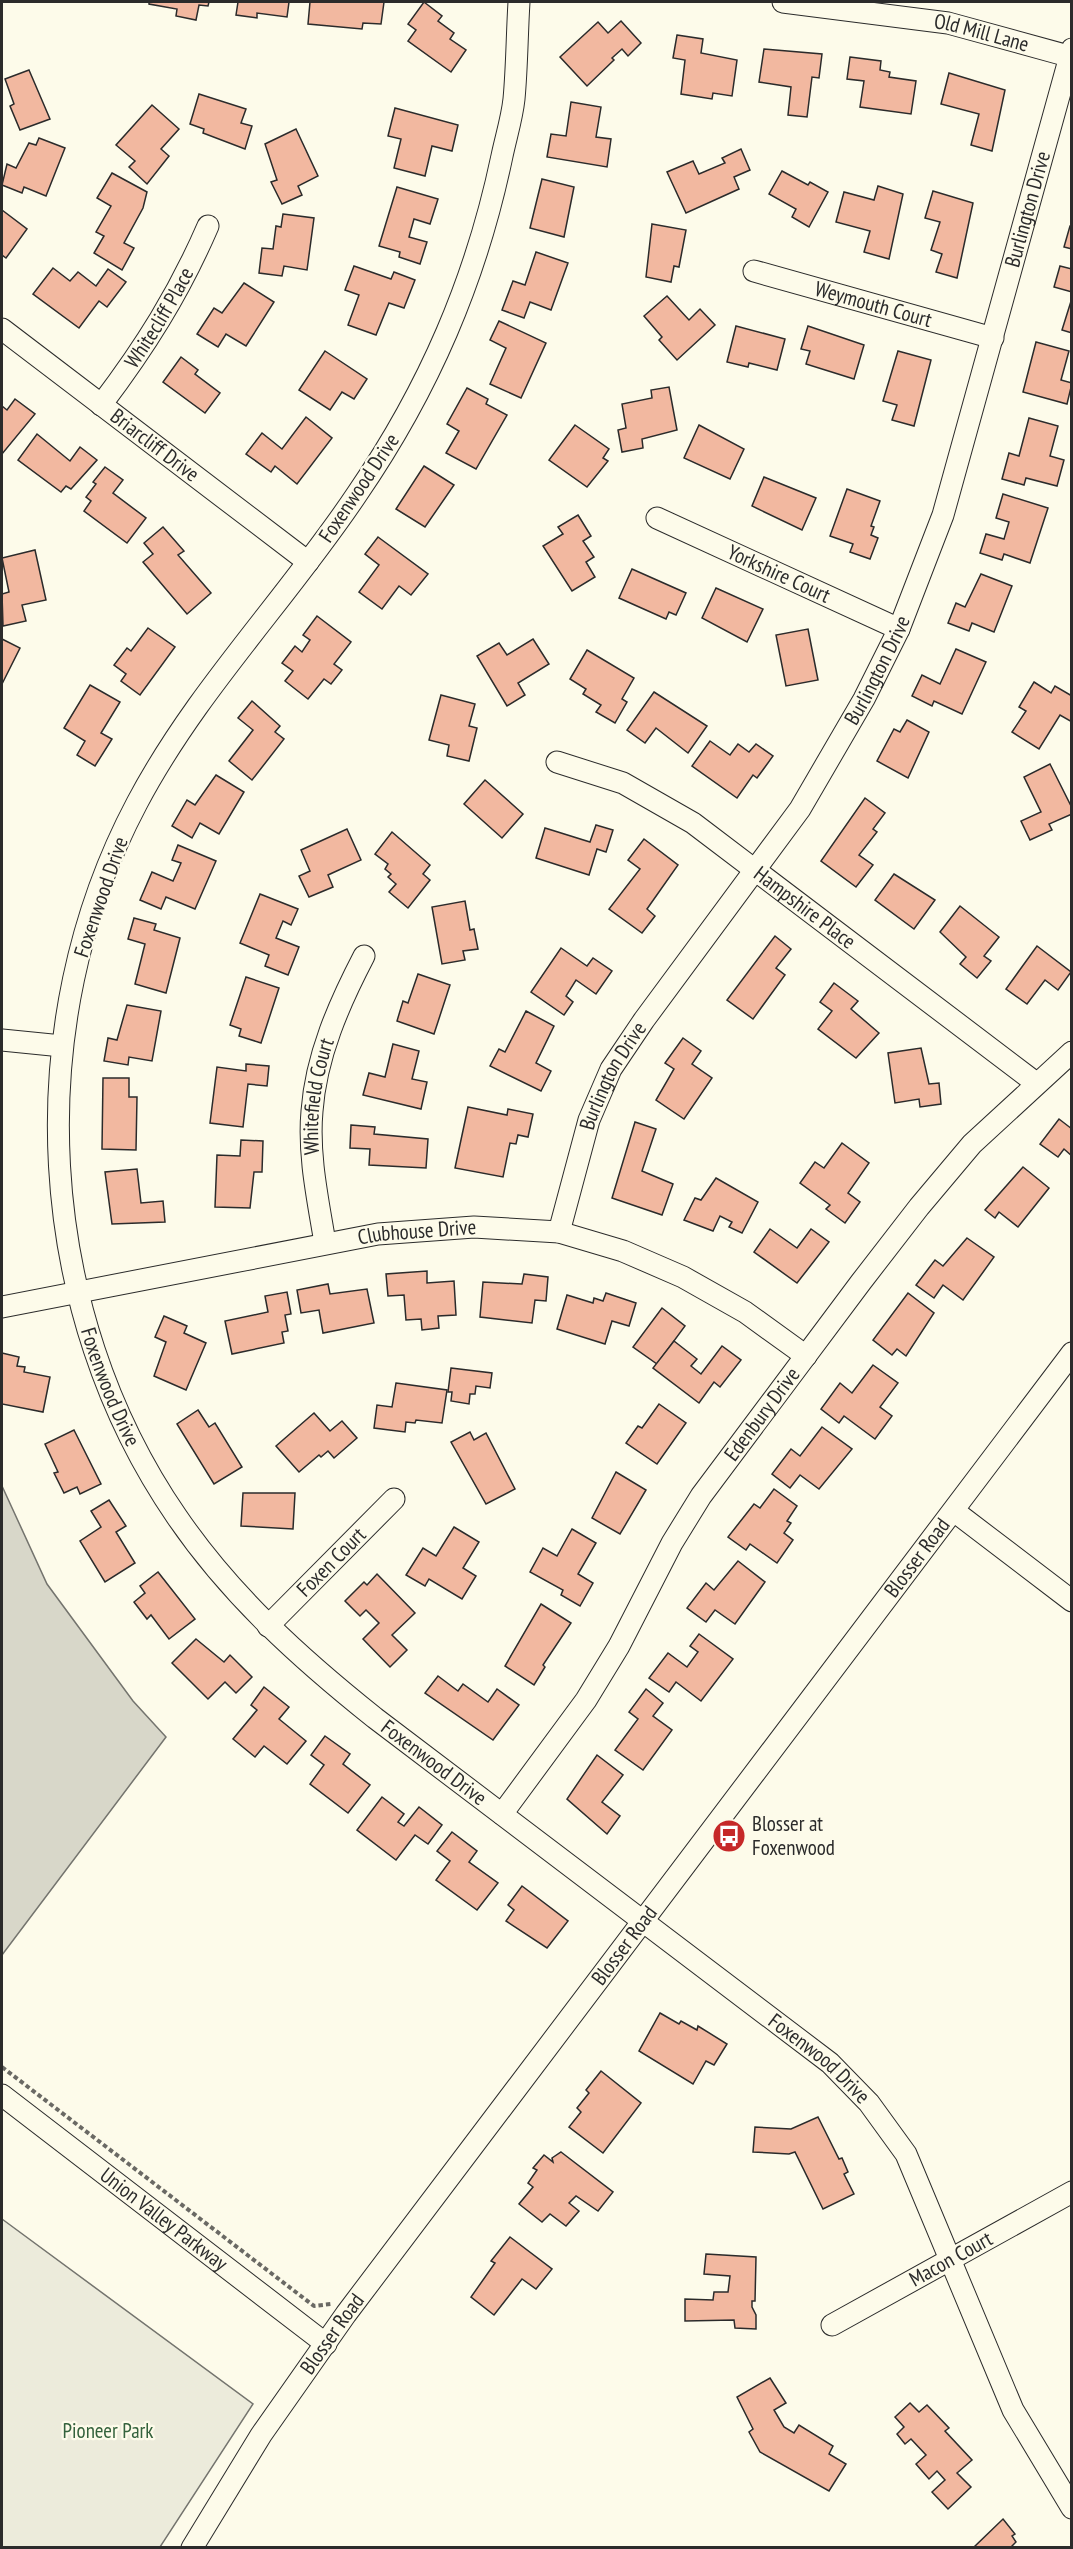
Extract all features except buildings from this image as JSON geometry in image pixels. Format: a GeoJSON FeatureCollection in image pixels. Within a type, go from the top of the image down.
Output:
{"type":"FeatureCollection","features":[{"type":"Feature","properties":{"kind":"street","name":"Foxenwood Drive"},"geometry":{"type":"LineString","coordinates":[[519,2],[514,102],[490,215],[457,310],[412,408],[356,496],[187,722],[137,803],[105,874],[79,957],[63,1046],[57,1165],[62,1212],[78,1292],[94,1351],[115,1407],[147,1469],[177,1517],[221,1576],[268,1626],[317,1672],[830,2063],[869,2103],[906,2154],[1013,2410],[1071,2508]]}},
{"type":"Feature","properties":{"kind":"street","name":"Old Mill Lane"},"geometry":{"type":"LineString","coordinates":[[790,2],[948,23],[1071,54]]}},
{"type":"Feature","properties":{"kind":"street","name":"Burlington Drive"},"geometry":{"type":"LineString","coordinates":[[559,1232],[589,1120],[611,1069],[644,1020],[800,809],[827,765],[899,629],[943,515],[1071,54]]}},
{"type":"Feature","properties":{"kind":"street","name":"Whitecliff Place"},"geometry":{"type":"LineString","coordinates":[[102,405],[148,343],[191,265],[208,226]]}},
{"type":"Feature","properties":{"kind":"street","name":"Weymouth Court"},"geometry":{"type":"LineString","coordinates":[[754,271],[993,338]]}},
{"type":"Feature","properties":{"kind":"street","name":"Briarcliff Drive"},"geometry":{"type":"LineString","coordinates":[[2,329],[308,562]]}},
{"type":"Feature","properties":{"kind":"street","name":"Yorkshire Court"},"geometry":{"type":"LineString","coordinates":[[657,518],[899,629]]}},
{"type":"Feature","properties":{"kind":"street","name":"Hampshire Place"},"geometry":{"type":"LineString","coordinates":[[557,762],[623,783],[693,823],[1036,1083]]}},
{"type":"Feature","properties":{"kind":"street","name":"Whitefield Court"},"geometry":{"type":"LineString","coordinates":[[325,1243],[314,1176],[312,1111],[321,1060],[339,1003],[364,956]]}},
{"type":"Feature","properties":{"kind":"street"},"geometry":{"type":"LineString","coordinates":[[2,1040],[63,1046]]}},
{"type":"Feature","properties":{"kind":"street","name":"Edenbury Drive"},"geometry":{"type":"LineString","coordinates":[[502,1814],[586,1700],[701,1496],[919,1207],[972,1144],[1071,1052]]}},
{"type":"Feature","properties":{"kind":"street","name":"Clubhouse Drive"},"geometry":{"type":"LineString","coordinates":[[2,1307],[378,1234],[474,1227],[559,1232],[623,1251],[683,1277],[745,1312],[806,1356]]}},
{"type":"Feature","properties":{"kind":"street","name":"Blosser Road"},"geometry":{"type":"LineString","coordinates":[[192,2547],[261,2435],[326,2344],[1071,1353]]}},
{"type":"Feature","properties":{"kind":"street","name":"Foxen Court"},"geometry":{"type":"LineString","coordinates":[[268,1626],[394,1499]]}},
{"type":"Feature","properties":{"kind":"street"},"geometry":{"type":"LineString","coordinates":[[954,1511],[1071,1601]]}},
{"type":"Feature","properties":{"kind":"street","name":"Union Valley Parkway"},"geometry":{"type":"LineString","coordinates":[[2,2095],[326,2344]]}},
{"type":"Feature","properties":{"kind":"street","name":"Macon Court"},"geometry":{"type":"LineString","coordinates":[[832,2325],[1071,2192]]}},
{"type":"Feature","properties":{"kind":"path"},"geometry":{"type":"LineString","coordinates":[[2,2067],[314,2306],[332,2303]]}},
{"type":"Feature","properties":{"kind":"green space","name":"Pioneer Park"},"geometry":{"type":"Polygon","coordinates":[[[2,2219],[253,2404],[160,2547],[2,2547],[2,2219]]]}},
{"type":"Feature","properties":{"kind":"shaded area"},"geometry":{"type":"Polygon","coordinates":[[[2,1486],[47,1584],[133,1701],[166,1737],[2,1955],[2,1486]]]}},
{"type":"Feature","properties":{"kind":"place","name":"Blosser at Foxenwood"},"geometry":{"type":"Point","coordinates":[729,1836]}}]}
